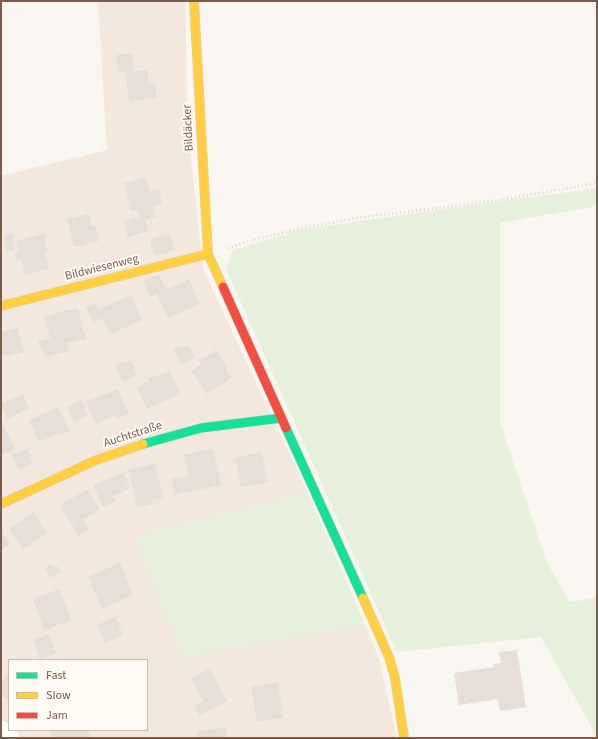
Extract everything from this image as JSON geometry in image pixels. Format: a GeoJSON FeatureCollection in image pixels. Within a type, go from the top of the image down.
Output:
{"type":"FeatureCollection","features":[{"type":"Feature","properties":{"kind":"street","name":"Bildäcker"},"geometry":{"type":"LineString","coordinates":[[194,1],[208,254]]}},
{"type":"Feature","properties":{"kind":"street","name":"Bildwiesenweg"},"geometry":{"type":"LineString","coordinates":[[1,306],[208,254]]}},
{"type":"Feature","properties":{"kind":"street"},"geometry":{"type":"LineString","coordinates":[[208,254],[389,657],[395,678],[404,738]]}},
{"type":"Feature","properties":{"kind":"street","name":"Auchtstraße"},"geometry":{"type":"LineString","coordinates":[[1,504],[94,461],[136,446],[201,428],[281,418]]}},
{"type":"Feature","properties":{"kind":"street"},"geometry":{"type":"LineString","coordinates":[[1,730],[10,738]]}},
{"type":"Feature","properties":{"kind":"path"},"geometry":{"type":"LineString","coordinates":[[208,254],[252,240],[303,228],[358,218],[500,200],[597,183]]}},
{"type":"Feature","properties":{"kind":"shaded area"},"geometry":{"type":"Polygon","coordinates":[[[98,1],[185,1],[188,131],[203,269],[308,493],[134,537],[365,625],[379,659],[397,738],[1,738],[1,176],[107,150],[98,1]]]}},
{"type":"Feature","properties":{"kind":"green space"},"geometry":{"type":"Polygon","coordinates":[[[597,188],[597,206],[500,223],[500,422],[547,563],[570,602],[597,598],[597,738],[595,738],[591,726],[541,637],[397,652],[226,269],[233,250],[300,230],[597,188]]]}},
{"type":"Feature","properties":{"kind":"green space"},"geometry":{"type":"Polygon","coordinates":[[[308,493],[365,625],[182,657],[134,537],[308,493]]]}},
{"type":"Feature","properties":{"kind":"building"},"geometry":{"type":"Polygon","coordinates":[[[132,53],[134,71],[147,70],[149,83],[155,82],[157,98],[129,101],[125,72],[118,73],[116,55],[132,53]]]}},
{"type":"Feature","properties":{"kind":"building"},"geometry":{"type":"Polygon","coordinates":[[[146,178],[150,192],[159,189],[162,204],[153,206],[156,217],[145,219],[148,231],[128,237],[124,221],[139,218],[137,210],[131,211],[124,183],[146,178]]]}},
{"type":"Feature","properties":{"kind":"building"},"geometry":{"type":"Polygon","coordinates":[[[89,214],[92,226],[95,225],[99,241],[74,247],[67,219],[89,214]]]}},
{"type":"Feature","properties":{"kind":"building"},"geometry":{"type":"Polygon","coordinates":[[[12,234],[15,250],[7,252],[3,236],[12,234]]]}},
{"type":"Feature","properties":{"kind":"building"},"geometry":{"type":"Polygon","coordinates":[[[44,234],[48,252],[45,253],[49,268],[25,275],[21,259],[17,260],[15,253],[19,252],[16,241],[44,234]]]}},
{"type":"Feature","properties":{"kind":"building"},"geometry":{"type":"Polygon","coordinates":[[[170,234],[174,250],[154,256],[150,239],[170,234]]]}},
{"type":"Feature","properties":{"kind":"building"},"geometry":{"type":"Polygon","coordinates":[[[159,274],[166,290],[189,279],[200,304],[168,318],[157,294],[150,297],[143,281],[159,274]]]}},
{"type":"Feature","properties":{"kind":"building"},"geometry":{"type":"Polygon","coordinates":[[[131,295],[142,320],[110,334],[102,318],[93,322],[86,307],[96,303],[99,309],[131,295]]]}},
{"type":"Feature","properties":{"kind":"building"},"geometry":{"type":"Polygon","coordinates":[[[78,308],[86,339],[67,343],[69,351],[45,357],[38,341],[50,338],[44,316],[78,308]]]}},
{"type":"Feature","properties":{"kind":"building"},"geometry":{"type":"Polygon","coordinates":[[[18,328],[24,352],[7,356],[7,354],[1,355],[1,332],[18,328]]]}},
{"type":"Feature","properties":{"kind":"building"},"geometry":{"type":"Polygon","coordinates":[[[189,346],[195,358],[181,365],[173,348],[189,346]]]}},
{"type":"Feature","properties":{"kind":"building"},"geometry":{"type":"Polygon","coordinates":[[[216,350],[228,368],[225,369],[231,378],[207,394],[191,371],[201,364],[199,361],[216,350]]]}},
{"type":"Feature","properties":{"kind":"building"},"geometry":{"type":"Polygon","coordinates":[[[131,361],[137,375],[123,382],[115,365],[131,361]]]}},
{"type":"Feature","properties":{"kind":"building"},"geometry":{"type":"Polygon","coordinates":[[[170,371],[180,394],[147,409],[137,387],[150,381],[148,378],[155,375],[156,377],[170,371]]]}},
{"type":"Feature","properties":{"kind":"building"},"geometry":{"type":"Polygon","coordinates":[[[117,389],[129,413],[116,419],[115,415],[96,424],[86,402],[117,389]]]}},
{"type":"Feature","properties":{"kind":"building"},"geometry":{"type":"Polygon","coordinates":[[[23,395],[29,409],[7,419],[1,403],[23,395]]]}},
{"type":"Feature","properties":{"kind":"building"},"geometry":{"type":"Polygon","coordinates":[[[81,400],[88,415],[74,422],[67,407],[81,400]]]}},
{"type":"Feature","properties":{"kind":"building"},"geometry":{"type":"Polygon","coordinates":[[[58,407],[70,431],[58,436],[56,434],[39,442],[29,420],[58,407]]]}},
{"type":"Feature","properties":{"kind":"building"},"geometry":{"type":"Polygon","coordinates":[[[4,425],[15,449],[1,455],[1,427],[4,425]]]}},
{"type":"Feature","properties":{"kind":"building"},"geometry":{"type":"Polygon","coordinates":[[[27,449],[33,463],[19,470],[12,455],[27,449]]]}},
{"type":"Feature","properties":{"kind":"building"},"geometry":{"type":"Polygon","coordinates":[[[213,449],[221,485],[175,495],[172,479],[188,476],[184,455],[213,449]]]}},
{"type":"Feature","properties":{"kind":"building"},"geometry":{"type":"Polygon","coordinates":[[[262,452],[268,482],[241,487],[235,458],[262,452]]]}},
{"type":"Feature","properties":{"kind":"building"},"geometry":{"type":"Polygon","coordinates":[[[155,463],[163,498],[151,500],[152,504],[137,507],[128,470],[155,463]]]}},
{"type":"Feature","properties":{"kind":"building"},"geometry":{"type":"Polygon","coordinates":[[[123,473],[130,488],[113,496],[116,502],[103,507],[93,485],[123,473]]]}},
{"type":"Feature","properties":{"kind":"building"},"geometry":{"type":"Polygon","coordinates":[[[87,489],[100,509],[83,520],[89,529],[79,536],[60,506],[87,489]]]}},
{"type":"Feature","properties":{"kind":"building"},"geometry":{"type":"Polygon","coordinates":[[[33,512],[47,533],[23,549],[9,529],[33,512]]]}},
{"type":"Feature","properties":{"kind":"building"},"geometry":{"type":"Polygon","coordinates":[[[1,531],[10,544],[1,550],[1,531]]]}},
{"type":"Feature","properties":{"kind":"building"},"geometry":{"type":"Polygon","coordinates":[[[120,563],[133,595],[102,609],[88,577],[120,563]]]}},
{"type":"Feature","properties":{"kind":"building"},"geometry":{"type":"Polygon","coordinates":[[[52,564],[53,568],[58,566],[61,572],[50,578],[45,568],[52,564]]]}},
{"type":"Feature","properties":{"kind":"building"},"geometry":{"type":"Polygon","coordinates":[[[60,589],[71,620],[44,630],[33,598],[60,589]]]}},
{"type":"Feature","properties":{"kind":"building"},"geometry":{"type":"Polygon","coordinates":[[[115,617],[123,635],[105,643],[97,625],[115,617]]]}},
{"type":"Feature","properties":{"kind":"building"},"geometry":{"type":"Polygon","coordinates":[[[49,634],[56,654],[40,659],[33,639],[49,634]]]}},
{"type":"Feature","properties":{"kind":"building"},"geometry":{"type":"Polygon","coordinates":[[[517,650],[526,707],[500,711],[498,699],[459,705],[454,673],[494,667],[493,664],[501,663],[499,652],[517,650]]]}},
{"type":"Feature","properties":{"kind":"building"},"geometry":{"type":"Polygon","coordinates":[[[210,669],[227,702],[199,715],[195,706],[203,702],[191,678],[210,669]]]}},
{"type":"Feature","properties":{"kind":"building"},"geometry":{"type":"Polygon","coordinates":[[[8,675],[7,700],[1,695],[1,682],[8,675]]]}},
{"type":"Feature","properties":{"kind":"building"},"geometry":{"type":"Polygon","coordinates":[[[278,682],[283,718],[257,722],[251,687],[278,682]]]}},
{"type":"Feature","properties":{"kind":"building"},"geometry":{"type":"Polygon","coordinates":[[[226,727],[228,738],[198,738],[197,732],[226,727]]]}},
{"type":"Feature","properties":{"kind":"building"},"geometry":{"type":"Polygon","coordinates":[[[50,731],[88,731],[91,737],[87,738],[53,738],[50,731]]]}},
{"type":"Feature","properties":{"kind":"traffic: fast"},"geometry":{"type":"LineString","coordinates":[[143,444],[201,428],[281,418]]}},
{"type":"Feature","properties":{"kind":"traffic: fast"},"geometry":{"type":"LineString","coordinates":[[286,428],[363,598]]}},
{"type":"Feature","properties":{"kind":"traffic: slow"},"geometry":{"type":"LineString","coordinates":[[194,1],[208,254],[223,287]]}},
{"type":"Feature","properties":{"kind":"traffic: slow"},"geometry":{"type":"LineString","coordinates":[[1,306],[208,254]]}},
{"type":"Feature","properties":{"kind":"traffic: slow"},"geometry":{"type":"LineString","coordinates":[[1,504],[94,461],[143,444]]}},
{"type":"Feature","properties":{"kind":"traffic: slow"},"geometry":{"type":"LineString","coordinates":[[363,598],[389,657],[395,678],[404,738]]}},
{"type":"Feature","properties":{"kind":"traffic: jam"},"geometry":{"type":"LineString","coordinates":[[223,287],[286,428]]}}]}
